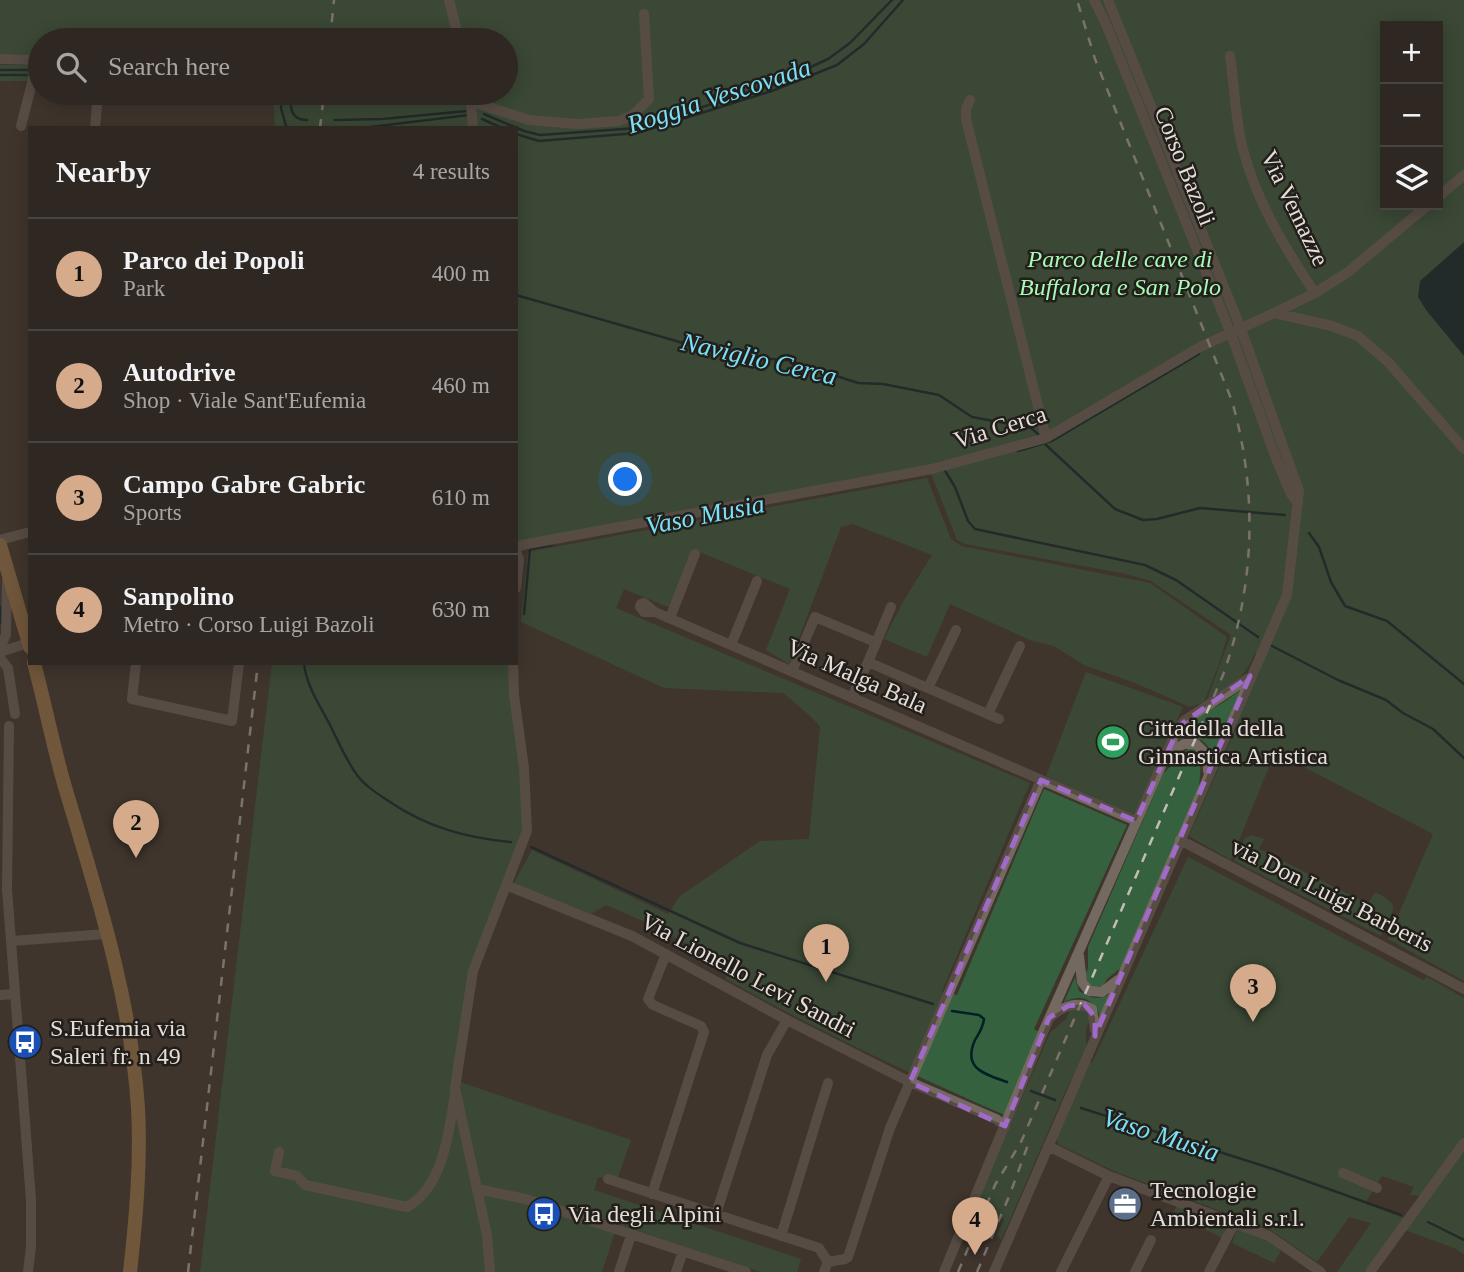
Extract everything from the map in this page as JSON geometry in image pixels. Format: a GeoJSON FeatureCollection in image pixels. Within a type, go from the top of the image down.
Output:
{"type":"FeatureCollection","features":[{"type":"Feature","properties":{"kind":"main road"},"geometry":{"type":"LineString","coordinates":[[0,542],[28,642]]}},
{"type":"Feature","properties":{"kind":"main road"},"geometry":{"type":"LineString","coordinates":[[34,665],[121,991],[132,1056],[138,1108],[136,1221],[130,1272]]}},
{"type":"Feature","properties":{"kind":"street"},"geometry":{"type":"LineString","coordinates":[[449,0],[455,28]]}},
{"type":"Feature","properties":{"kind":"street","name":"Corso Bazoli"},"geometry":{"type":"LineString","coordinates":[[994,1272],[1287,595],[1299,491],[1236,332],[1094,0]]}},
{"type":"Feature","properties":{"kind":"street","name":"Corso Bazoli"},"geometry":{"type":"LineString","coordinates":[[1108,0],[1236,332]]}},
{"type":"Feature","properties":{"kind":"street"},"geometry":{"type":"LineString","coordinates":[[482,105],[529,120],[578,124],[619,121],[634,115],[649,99],[644,15]]}},
{"type":"Feature","properties":{"kind":"street","name":"Via Vemazze"},"geometry":{"type":"LineString","coordinates":[[1230,56],[1243,151],[1254,184],[1289,255],[1315,293]]}},
{"type":"Feature","properties":{"kind":"street"},"geometry":{"type":"LineString","coordinates":[[0,59],[28,60]]}},
{"type":"Feature","properties":{"kind":"street"},"geometry":{"type":"LineString","coordinates":[[21,126],[28,99]]}},
{"type":"Feature","properties":{"kind":"street"},"geometry":{"type":"LineString","coordinates":[[970,100],[966,119],[1046,438]]}},
{"type":"Feature","properties":{"kind":"street"},"geometry":{"type":"LineString","coordinates":[[95,126],[97,105]]}},
{"type":"Feature","properties":{"kind":"street"},"geometry":{"type":"LineString","coordinates":[[471,105],[473,126]]}},
{"type":"Feature","properties":{"kind":"street"},"geometry":{"type":"LineString","coordinates":[[1443,193],[1464,175]]}},
{"type":"Feature","properties":{"kind":"street","name":"Via Vemazze"},"geometry":{"type":"LineString","coordinates":[[1274,313],[1315,293],[1348,272],[1422,210]]}},
{"type":"Feature","properties":{"kind":"street"},"geometry":{"type":"LineString","coordinates":[[1274,313],[1332,326],[1358,336],[1388,362],[1464,449]]}},
{"type":"Feature","properties":{"kind":"street","name":"Via Cerca"},"geometry":{"type":"LineString","coordinates":[[518,548],[522,545],[932,469],[1046,438],[1200,347],[1274,313]]}},
{"type":"Feature","properties":{"kind":"street"},"geometry":{"type":"LineString","coordinates":[[0,542],[28,533]]}},
{"type":"Feature","properties":{"kind":"street"},"geometry":{"type":"LineString","coordinates":[[670,618],[695,554]]}},
{"type":"Feature","properties":{"kind":"street"},"geometry":{"type":"LineString","coordinates":[[0,650],[6,635],[6,567]]}},
{"type":"Feature","properties":{"kind":"street"},"geometry":{"type":"LineString","coordinates":[[731,645],[757,581]]}},
{"type":"Feature","properties":{"kind":"street"},"geometry":{"type":"LineString","coordinates":[[852,697],[891,607]]}},
{"type":"Feature","properties":{"kind":"street","name":"Via Malga Bala"},"geometry":{"type":"LineString","coordinates":[[655,612],[1136,821]]}},
{"type":"Feature","properties":{"kind":"street"},"geometry":{"type":"LineString","coordinates":[[792,671],[815,617],[875,642]]}},
{"type":"Feature","properties":{"kind":"street"},"geometry":{"type":"LineString","coordinates":[[928,688],[956,631]]}},
{"type":"Feature","properties":{"kind":"street"},"geometry":{"type":"LineString","coordinates":[[0,650],[28,645]]}},
{"type":"Feature","properties":{"kind":"street"},"geometry":{"type":"LineString","coordinates":[[988,714],[1020,646]]}},
{"type":"Feature","properties":{"kind":"street"},"geometry":{"type":"LineString","coordinates":[[0,657],[8,668],[15,714]]}},
{"type":"Feature","properties":{"kind":"street"},"geometry":{"type":"LineString","coordinates":[[868,662],[999,719]]}},
{"type":"Feature","properties":{"kind":"street"},"geometry":{"type":"LineString","coordinates":[[136,665],[132,699],[232,721],[239,665]]}},
{"type":"Feature","properties":{"kind":"street"},"geometry":{"type":"LineString","coordinates":[[279,1152],[275,1171],[298,1176],[305,1185],[407,1207],[431,1181],[446,1151],[473,971],[527,831],[524,768],[513,695],[513,665]]}},
{"type":"Feature","properties":{"kind":"street"},"geometry":{"type":"LineString","coordinates":[[944,1272],[1049,1018],[1177,730],[1184,721],[1250,676]]}},
{"type":"Feature","properties":{"kind":"street"},"geometry":{"type":"LineString","coordinates":[[9,726],[3,890],[12,941],[31,1200],[28,1272]]}},
{"type":"Feature","properties":{"kind":"street"},"geometry":{"type":"LineString","coordinates":[[1166,754],[1184,744],[1196,744],[1206,755],[1208,774]]}},
{"type":"Feature","properties":{"kind":"street"},"geometry":{"type":"LineString","coordinates":[[608,1180],[819,1248],[826,1267],[848,1256],[890,1128],[1041,780]]}},
{"type":"Feature","properties":{"kind":"street","name":"via Don Luigi Barberis"},"geometry":{"type":"LineString","coordinates":[[1180,840],[1464,989]]}},
{"type":"Feature","properties":{"kind":"street","name":"Via Lionello Levi Sandri"},"geometry":{"type":"LineString","coordinates":[[506,885],[632,936],[787,1020],[910,1082],[996,1119],[1005,1126]]}},
{"type":"Feature","properties":{"kind":"street"},"geometry":{"type":"LineString","coordinates":[[12,941],[106,934]]}},
{"type":"Feature","properties":{"kind":"street"},"geometry":{"type":"LineString","coordinates":[[1079,950],[1080,974],[1089,991],[1102,992],[1121,977]]}},
{"type":"Feature","properties":{"kind":"street"},"geometry":{"type":"LineString","coordinates":[[653,1194],[704,1032],[701,1026],[653,1005],[649,999],[666,954]]}},
{"type":"Feature","properties":{"kind":"street"},"geometry":{"type":"LineString","coordinates":[[0,995],[14,994]]}},
{"type":"Feature","properties":{"kind":"street"},"geometry":{"type":"LineString","coordinates":[[1049,1018],[1068,1006],[1084,1004],[1092,1009],[1095,1017],[1095,1036]]}},
{"type":"Feature","properties":{"kind":"street"},"geometry":{"type":"LineString","coordinates":[[716,1214],[767,1055],[787,1020]]}},
{"type":"Feature","properties":{"kind":"street"},"geometry":{"type":"LineString","coordinates":[[780,1236],[828,1083]]}},
{"type":"Feature","properties":{"kind":"street"},"geometry":{"type":"LineString","coordinates":[[456,1088],[487,1235],[490,1272]]}},
{"type":"Feature","properties":{"kind":"street"},"geometry":{"type":"LineString","coordinates":[[1370,1272],[1464,1143]]}},
{"type":"Feature","properties":{"kind":"street"},"geometry":{"type":"LineString","coordinates":[[1048,1146],[1109,1176],[1269,1236],[1321,1272]]}},
{"type":"Feature","properties":{"kind":"street"},"geometry":{"type":"LineString","coordinates":[[1343,1172],[1377,1188]]}},
{"type":"Feature","properties":{"kind":"street"},"geometry":{"type":"LineString","coordinates":[[1061,1272],[1109,1176]]}},
{"type":"Feature","properties":{"kind":"street"},"geometry":{"type":"LineString","coordinates":[[477,1189],[525,1199],[746,1272]]}},
{"type":"Feature","properties":{"kind":"street"},"geometry":{"type":"LineString","coordinates":[[1209,1272],[1235,1222]]}},
{"type":"Feature","properties":{"kind":"street"},"geometry":{"type":"LineString","coordinates":[[619,1272],[631,1235]]}},
{"type":"Feature","properties":{"kind":"street"},"geometry":{"type":"LineString","coordinates":[[1135,1272],[1151,1240]]}},
{"type":"Feature","properties":{"kind":"street"},"geometry":{"type":"LineString","coordinates":[[676,1272],[682,1251]]}},
{"type":"Feature","properties":{"kind":"highlighted area"},"geometry":{"type":"Polygon","coordinates":[[[1250,676],[1121,977],[1095,1036],[1095,1017],[1084,1004],[1068,1006],[1049,1018],[1005,1126],[910,1082],[1041,780],[1136,821],[1180,725],[1250,676]]]}},
{"type":"Feature","properties":{"kind":"green space","name":"Parco delle cave di Buffalora e San Polo"},"geometry":{"type":"Polygon","coordinates":[[[0,0],[1464,0],[1464,981],[1388,939],[1433,834],[1275,752],[1231,860],[1189,836],[1236,728],[1234,726],[1262,658],[1255,653],[1235,682],[1206,702],[1231,635],[1151,581],[957,540],[929,468],[519,543],[518,552],[518,126],[275,126],[274,105],[518,105],[518,28],[28,28],[28,55],[0,54],[0,0]]]}},
{"type":"Feature","properties":{"kind":"green space"},"geometry":{"type":"Polygon","coordinates":[[[0,65],[28,65],[28,81],[0,81],[0,65]]]}},
{"type":"Feature","properties":{"kind":"green space"},"geometry":{"type":"Polygon","coordinates":[[[927,478],[951,539],[961,546],[1150,583],[1227,637],[1204,702],[1190,707],[1084,665],[1054,646],[1030,640],[950,604],[927,657],[884,639],[932,555],[853,524],[841,527],[789,664],[766,650],[790,589],[697,551],[673,609],[624,589],[616,608],[1030,783],[942,991],[957,995],[1044,789],[1127,825],[1034,1029],[1039,1032],[1005,1115],[864,1051],[760,998],[726,979],[727,971],[720,962],[650,924],[606,905],[591,914],[514,883],[532,850],[668,914],[680,896],[760,841],[809,839],[820,727],[783,693],[664,688],[521,622],[528,552],[927,478]]]}},
{"type":"Feature","properties":{"kind":"green space"},"geometry":{"type":"Polygon","coordinates":[[[272,665],[511,665],[525,830],[469,969],[454,1080],[631,1140],[617,1180],[598,1177],[594,1190],[801,1259],[797,1272],[761,1272],[586,1213],[583,1223],[615,1232],[602,1272],[200,1272],[272,665]]]}},
{"type":"Feature","properties":{"kind":"green space","name":"Cittadella della Ginnastica Artistica"},"geometry":{"type":"Polygon","coordinates":[[[1086,672],[1183,707],[1134,815],[1046,776],[1086,672]]]}},
{"type":"Feature","properties":{"kind":"green space"},"geometry":{"type":"Polygon","coordinates":[[[1242,689],[1213,758],[1201,740],[1191,737],[1180,740],[1184,727],[1190,721],[1242,689]]]}},
{"type":"Feature","properties":{"kind":"green space"},"geometry":{"type":"Polygon","coordinates":[[[1190,747],[1199,751],[1200,755],[1199,790],[1124,965],[1107,979],[1103,986],[1091,988],[1085,976],[1088,968],[1088,947],[1163,774],[1190,747]]]}},
{"type":"Feature","properties":{"kind":"green space"},"geometry":{"type":"Polygon","coordinates":[[[1252,835],[1264,839],[1259,849],[1368,904],[1375,892],[1390,901],[1393,905],[1392,915],[1381,936],[1234,861],[1245,838],[1252,835]]]}},
{"type":"Feature","properties":{"kind":"green space"},"geometry":{"type":"Polygon","coordinates":[[[1188,857],[1423,980],[1427,977],[1464,998],[1464,1138],[1422,1196],[1410,1195],[1414,1187],[1382,1176],[1365,1203],[1403,1218],[1364,1272],[1337,1272],[1371,1223],[1349,1217],[1317,1262],[1269,1229],[1116,1172],[1058,1144],[1056,1136],[1088,1062],[1092,1063],[1188,857]]]}},
{"type":"Feature","properties":{"kind":"green space"},"geometry":{"type":"Polygon","coordinates":[[[1075,977],[1079,991],[1087,995],[1097,998],[1110,994],[1100,1018],[1095,1006],[1087,1000],[1076,998],[1064,1002],[1075,977]]]}},
{"type":"Feature","properties":{"kind":"green space"},"geometry":{"type":"Polygon","coordinates":[[[1078,1007],[1087,1011],[1090,1018],[1086,1029],[1086,1051],[1066,1090],[1001,1240],[997,1234],[1004,1219],[981,1209],[973,1225],[966,1227],[1050,1033],[1067,1018],[1070,1010],[1078,1007]]]}},
{"type":"Feature","properties":{"kind":"green space"},"geometry":{"type":"Polygon","coordinates":[[[1464,1143],[1464,1254],[1402,1229],[1464,1143]]]}},
{"type":"Feature","properties":{"kind":"green space"},"geometry":{"type":"Polygon","coordinates":[[[1178,1204],[1227,1224],[1222,1238],[1173,1213],[1178,1204]]]}},
{"type":"Feature","properties":{"kind":"green space"},"geometry":{"type":"Polygon","coordinates":[[[1237,1229],[1267,1239],[1281,1251],[1274,1263],[1232,1243],[1237,1229]]]}},
{"type":"Feature","properties":{"kind":"water"},"geometry":{"type":"Polygon","coordinates":[[[1464,242],[1464,356],[1418,297],[1420,281],[1464,242]]]}},
{"type":"Feature","properties":{"kind":"waterway","name":"Roggia Vescovada"},"geometry":{"type":"LineString","coordinates":[[518,128],[540,135],[637,128],[774,84],[828,59],[850,43],[892,0]]}},
{"type":"Feature","properties":{"kind":"waterway"},"geometry":{"type":"LineString","coordinates":[[518,135],[539,141],[637,133],[772,91],[837,65],[864,44],[903,0]]}},
{"type":"Feature","properties":{"kind":"waterway","name":"Roggia Vescovada"},"geometry":{"type":"LineString","coordinates":[[0,70],[28,70]]}},
{"type":"Feature","properties":{"kind":"waterway"},"geometry":{"type":"LineString","coordinates":[[0,75],[28,75]]}},
{"type":"Feature","properties":{"kind":"waterway"},"geometry":{"type":"LineString","coordinates":[[281,105],[286,126]]}},
{"type":"Feature","properties":{"kind":"waterway","name":"Roggia Vescovada"},"geometry":{"type":"LineString","coordinates":[[291,105],[297,118],[307,120]]}},
{"type":"Feature","properties":{"kind":"waterway","name":"Roggia Vescovada"},"geometry":{"type":"LineString","coordinates":[[335,120],[382,119],[467,111]]}},
{"type":"Feature","properties":{"kind":"waterway","name":"Roggia Vescovada"},"geometry":{"type":"LineString","coordinates":[[484,114],[512,126]]}},
{"type":"Feature","properties":{"kind":"waterway"},"geometry":{"type":"LineString","coordinates":[[378,126],[469,115]]}},
{"type":"Feature","properties":{"kind":"waterway"},"geometry":{"type":"LineString","coordinates":[[482,119],[498,126]]}},
{"type":"Feature","properties":{"kind":"waterway","name":"Naviglio Cerca"},"geometry":{"type":"LineString","coordinates":[[518,296],[718,353],[787,360],[858,383],[883,384],[939,395],[972,417],[1031,428],[1038,434]]}},
{"type":"Feature","properties":{"kind":"waterway","name":"Vaso Musia"},"geometry":{"type":"LineString","coordinates":[[1018,451],[1052,441],[1199,354]]}},
{"type":"Feature","properties":{"kind":"waterway","name":"Naviglio Cerca"},"geometry":{"type":"LineString","coordinates":[[1046,445],[1115,509],[1143,520],[1200,508],[1285,515]]}},
{"type":"Feature","properties":{"kind":"waterway","name":"Vaso Musia"},"geometry":{"type":"LineString","coordinates":[[944,469],[955,487],[968,521],[975,529],[1145,565],[1176,580],[1258,637]]}},
{"type":"Feature","properties":{"kind":"waterway","name":"Naviglio Cerca"},"geometry":{"type":"LineString","coordinates":[[1309,533],[1319,547],[1331,582],[1345,606],[1387,621],[1464,684]]}},
{"type":"Feature","properties":{"kind":"waterway","name":"Vaso Musia"},"geometry":{"type":"LineString","coordinates":[[524,614],[530,549],[552,545]]}},
{"type":"Feature","properties":{"kind":"waterway"},"geometry":{"type":"LineString","coordinates":[[0,611],[1,619]]}},
{"type":"Feature","properties":{"kind":"waterway","name":"Vaso Musia"},"geometry":{"type":"LineString","coordinates":[[1272,646],[1338,680],[1386,700],[1403,713],[1433,729],[1464,758]]}},
{"type":"Feature","properties":{"kind":"waterway","name":"Vaso Musia"},"geometry":{"type":"LineString","coordinates":[[304,665],[311,688],[349,763],[368,786],[404,811],[433,825],[478,838],[511,842]]}},
{"type":"Feature","properties":{"kind":"waterway","name":"Vaso Musia"},"geometry":{"type":"LineString","coordinates":[[531,847],[740,943],[933,1004]]}},
{"type":"Feature","properties":{"kind":"waterway","name":"Vaso Musia"},"geometry":{"type":"LineString","coordinates":[[952,1011],[979,1015],[984,1019],[971,1058],[978,1069],[1007,1082]]}},
{"type":"Feature","properties":{"kind":"waterway","name":"Vaso Musia"},"geometry":{"type":"LineString","coordinates":[[1031,1091],[1055,1100]]}},
{"type":"Feature","properties":{"kind":"waterway","name":"Vaso Musia"},"geometry":{"type":"LineString","coordinates":[[1081,1108],[1273,1169],[1401,1215]]}},
{"type":"Feature","properties":{"kind":"waterway","name":"Vaso Musia"},"geometry":{"type":"LineString","coordinates":[[1428,1222],[1464,1240]]}},
{"type":"Feature","properties":{"kind":"railway"},"geometry":{"type":"LineString","coordinates":[[331,28],[334,0]]}},
{"type":"Feature","properties":{"kind":"railway"},"geometry":{"type":"LineString","coordinates":[[958,1272],[995,1185],[1021,1142],[1223,675],[1234,641],[1247,573],[1249,504],[1246,470],[1232,401],[1095,59],[1077,0]]}},
{"type":"Feature","properties":{"kind":"railway"},"geometry":{"type":"LineString","coordinates":[[320,126],[323,105]]}},
{"type":"Feature","properties":{"kind":"railway"},"geometry":{"type":"LineString","coordinates":[[188,1272],[258,665]]}},
{"type":"Feature","properties":{"kind":"railway"},"geometry":{"type":"LineString","coordinates":[[977,1272],[1029,1142]]}},
{"type":"Feature","properties":{"kind":"place","name":"Cittadella della Ginnastica Artistica"},"geometry":{"type":"Point","coordinates":[1113,742]}},
{"type":"Feature","properties":{"kind":"place","name":"Autodrive"},"geometry":{"type":"Point","coordinates":[136,858]}},
{"type":"Feature","properties":{"kind":"place","name":"Parco dei Popoli"},"geometry":{"type":"Point","coordinates":[826,982]}},
{"type":"Feature","properties":{"kind":"place","name":"Campo Gabre Gabric"},"geometry":{"type":"Point","coordinates":[1253,1022]}},
{"type":"Feature","properties":{"kind":"place","name":"S.Eufemia via Saleri fr. n 49"},"geometry":{"type":"Point","coordinates":[25,1042]}},
{"type":"Feature","properties":{"kind":"place","name":"Tecnologie Ambientali s.r.l."},"geometry":{"type":"Point","coordinates":[1125,1204]}},
{"type":"Feature","properties":{"kind":"place","name":"Via degli Alpini"},"geometry":{"type":"Point","coordinates":[544,1214]}},
{"type":"Feature","properties":{"kind":"place","name":"Sanpolino"},"geometry":{"type":"Point","coordinates":[975,1255]}}]}
